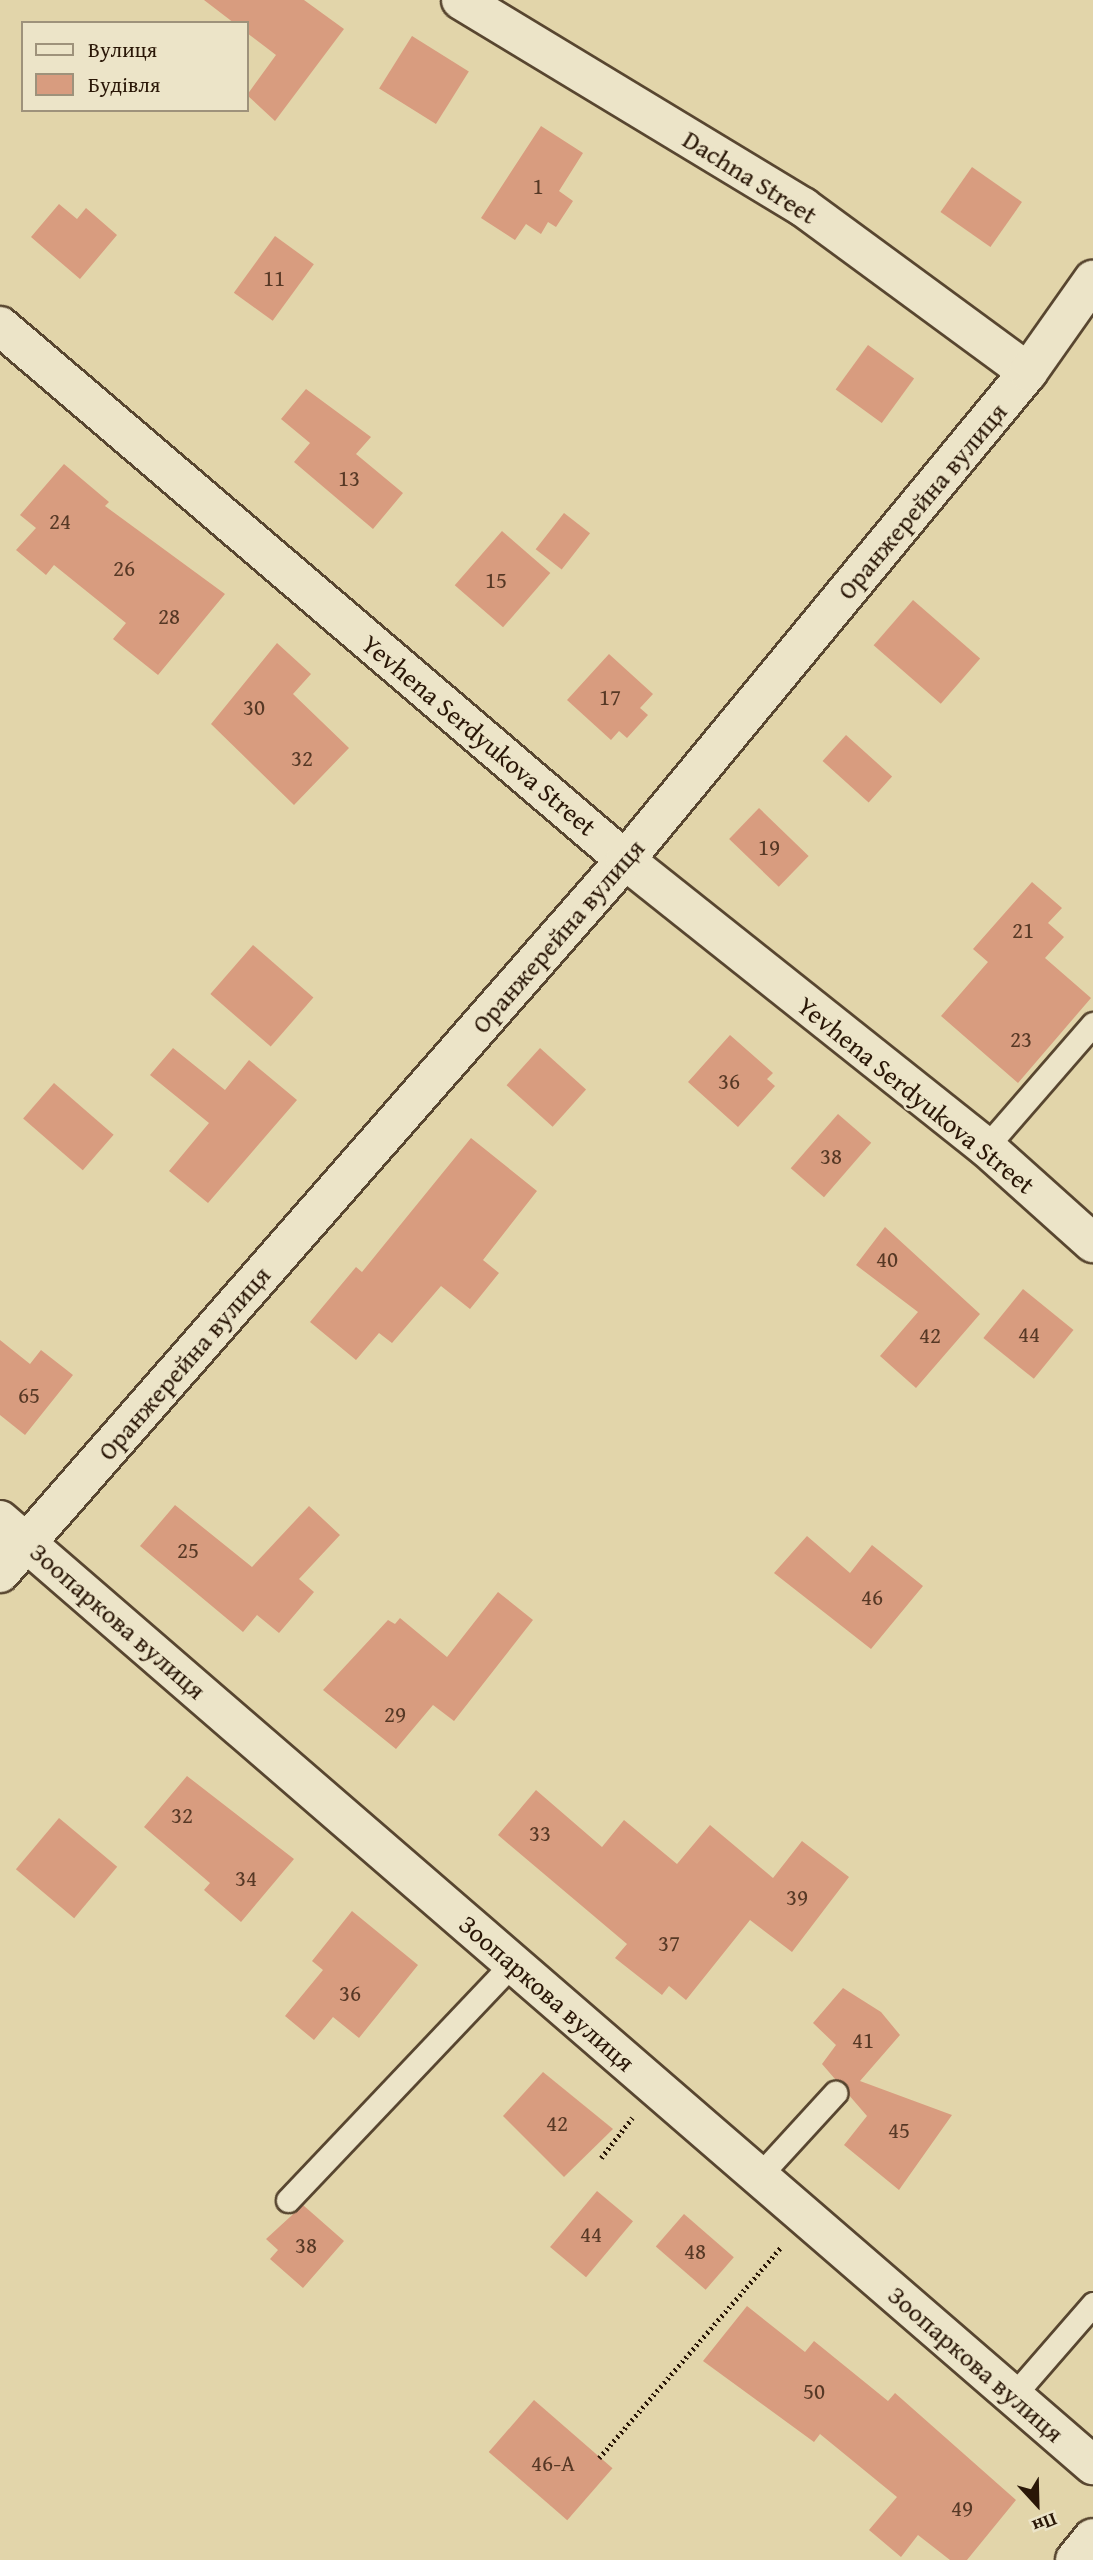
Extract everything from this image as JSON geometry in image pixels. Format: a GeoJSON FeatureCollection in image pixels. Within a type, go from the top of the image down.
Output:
{"type":"FeatureCollection","features":[{"type":"Feature","properties":{"kind":"street","name":"Dachna Street"},"geometry":{"type":"LineString","coordinates":[[461,0],[803,207],[1028,372]]}},
{"type":"Feature","properties":{"kind":"street","name":"Оранжерейна вулиця"},"geometry":{"type":"LineString","coordinates":[[0,1573],[13,1531],[625,860],[1028,372],[1093,280]]}},
{"type":"Feature","properties":{"kind":"street","name":"Yevhena Serdyukova Street"},"geometry":{"type":"LineString","coordinates":[[0,326],[625,860],[986,1147],[1093,1243]]}},
{"type":"Feature","properties":{"kind":"street","name":"Зоопаркова вулиця"},"geometry":{"type":"LineString","coordinates":[[13,1531],[1093,2465]]}},
{"type":"Feature","properties":{"kind":"street"},"geometry":{"type":"LineString","coordinates":[[1075,2560],[1093,2538]]}},
{"type":"Feature","properties":{"kind":"lane"},"geometry":{"type":"LineString","coordinates":[[986,1147],[1093,1024]]}},
{"type":"Feature","properties":{"kind":"lane"},"geometry":{"type":"LineString","coordinates":[[288,2200],[513,1963]]}},
{"type":"Feature","properties":{"kind":"lane"},"geometry":{"type":"LineString","coordinates":[[759,2176],[835,2093]]}},
{"type":"Feature","properties":{"kind":"lane"},"geometry":{"type":"LineString","coordinates":[[1013,2396],[1093,2304]]}},
{"type":"Feature","properties":{"kind":"path"},"geometry":{"type":"LineString","coordinates":[[601,2158],[656,2087]]}},
{"type":"Feature","properties":{"kind":"path"},"geometry":{"type":"LineString","coordinates":[[599,2458],[806,2217]]}},
{"type":"Feature","properties":{"kind":"building"},"geometry":{"type":"Polygon","coordinates":[[[204,0],[304,0],[344,29],[275,121],[248,94],[276,55],[248,34],[248,21],[231,21],[204,0]]]}},
{"type":"Feature","properties":{"kind":"building"},"geometry":{"type":"Polygon","coordinates":[[[412,36],[469,72],[436,124],[379,89],[412,36]]]}},
{"type":"Feature","properties":{"kind":"building"},"geometry":{"type":"Polygon","coordinates":[[[541,126],[583,153],[559,191],[573,201],[556,227],[548,222],[541,234],[526,224],[515,240],[481,218],[541,126]]]}},
{"type":"Feature","properties":{"kind":"building"},"geometry":{"type":"Polygon","coordinates":[[[972,167],[1022,202],[990,247],[940,212],[972,167]]]}},
{"type":"Feature","properties":{"kind":"building"},"geometry":{"type":"Polygon","coordinates":[[[59,204],[77,219],[86,208],[117,235],[80,279],[31,237],[59,204]]]}},
{"type":"Feature","properties":{"kind":"building"},"geometry":{"type":"Polygon","coordinates":[[[275,236],[314,264],[273,321],[234,293],[275,236]]]}},
{"type":"Feature","properties":{"kind":"building"},"geometry":{"type":"Polygon","coordinates":[[[868,345],[914,379],[882,423],[836,389],[868,345]]]}},
{"type":"Feature","properties":{"kind":"building"},"geometry":{"type":"Polygon","coordinates":[[[306,389],[371,437],[356,454],[403,493],[373,529],[294,462],[310,443],[281,419],[306,389]]]}},
{"type":"Feature","properties":{"kind":"building"},"geometry":{"type":"Polygon","coordinates":[[[64,464],[109,502],[105,506],[225,594],[158,675],[113,639],[126,623],[54,565],[46,575],[16,550],[36,528],[20,515],[64,464]]]}},
{"type":"Feature","properties":{"kind":"building"},"geometry":{"type":"Polygon","coordinates":[[[564,513],[590,533],[562,570],[536,549],[564,513]]]}},
{"type":"Feature","properties":{"kind":"building"},"geometry":{"type":"Polygon","coordinates":[[[502,531],[550,573],[503,627],[455,585],[502,531]]]}},
{"type":"Feature","properties":{"kind":"building"},"geometry":{"type":"Polygon","coordinates":[[[913,600],[980,658],[941,704],[874,645],[913,600]]]}},
{"type":"Feature","properties":{"kind":"building"},"geometry":{"type":"Polygon","coordinates":[[[277,643],[311,674],[293,694],[349,748],[294,805],[211,724],[277,643]]]}},
{"type":"Feature","properties":{"kind":"building"},"geometry":{"type":"Polygon","coordinates":[[[609,654],[653,694],[640,708],[648,715],[627,738],[619,731],[611,740],[567,700],[609,654]]]}},
{"type":"Feature","properties":{"kind":"building"},"geometry":{"type":"Polygon","coordinates":[[[846,735],[892,776],[869,802],[823,761],[846,735]]]}},
{"type":"Feature","properties":{"kind":"building"},"geometry":{"type":"Polygon","coordinates":[[[759,808],[809,856],[779,887],[729,839],[759,808]]]}},
{"type":"Feature","properties":{"kind":"building"},"geometry":{"type":"Polygon","coordinates":[[[1032,882],[1062,908],[1048,923],[1064,937],[1045,958],[1091,998],[1018,1083],[941,1016],[988,962],[973,949],[1032,882]]]}},
{"type":"Feature","properties":{"kind":"building"},"geometry":{"type":"Polygon","coordinates":[[[253,945],[313,997],[271,1047],[210,994],[253,945]]]}},
{"type":"Feature","properties":{"kind":"building"},"geometry":{"type":"Polygon","coordinates":[[[730,1035],[773,1073],[767,1079],[775,1086],[738,1127],[688,1082],[730,1035]]]}},
{"type":"Feature","properties":{"kind":"building"},"geometry":{"type":"Polygon","coordinates":[[[173,1048],[225,1090],[249,1060],[297,1100],[208,1203],[169,1171],[209,1123],[150,1075],[173,1048]]]}},
{"type":"Feature","properties":{"kind":"building"},"geometry":{"type":"Polygon","coordinates":[[[540,1048],[586,1089],[553,1127],[507,1085],[540,1048]]]}},
{"type":"Feature","properties":{"kind":"building"},"geometry":{"type":"Polygon","coordinates":[[[54,1083],[114,1135],[83,1170],[23,1118],[54,1083]]]}},
{"type":"Feature","properties":{"kind":"building"},"geometry":{"type":"Polygon","coordinates":[[[838,1114],[871,1143],[824,1197],[791,1168],[838,1114]]]}},
{"type":"Feature","properties":{"kind":"building"},"geometry":{"type":"Polygon","coordinates":[[[471,1138],[537,1191],[483,1260],[499,1273],[470,1309],[441,1286],[392,1343],[379,1333],[356,1360],[310,1322],[356,1267],[362,1272],[471,1138]]]}},
{"type":"Feature","properties":{"kind":"building"},"geometry":{"type":"Polygon","coordinates":[[[885,1227],[980,1314],[916,1388],[880,1356],[918,1312],[856,1265],[885,1227]]]}},
{"type":"Feature","properties":{"kind":"building"},"geometry":{"type":"Polygon","coordinates":[[[1023,1289],[1074,1330],[1034,1379],[983,1338],[1023,1289]]]}},
{"type":"Feature","properties":{"kind":"building"},"geometry":{"type":"Polygon","coordinates":[[[0,1340],[30,1364],[41,1350],[73,1375],[25,1435],[0,1415],[0,1340]]]}},
{"type":"Feature","properties":{"kind":"building"},"geometry":{"type":"Polygon","coordinates":[[[175,1505],[252,1567],[309,1506],[340,1535],[299,1579],[314,1592],[279,1633],[257,1615],[243,1632],[140,1546],[175,1505]]]}},
{"type":"Feature","properties":{"kind":"building"},"geometry":{"type":"Polygon","coordinates":[[[807,1536],[850,1573],[872,1545],[923,1586],[871,1649],[774,1573],[807,1536]]]}},
{"type":"Feature","properties":{"kind":"building"},"geometry":{"type":"Polygon","coordinates":[[[498,1592],[533,1620],[454,1721],[433,1705],[396,1749],[323,1690],[388,1620],[395,1624],[400,1618],[447,1657],[498,1592]]]}},
{"type":"Feature","properties":{"kind":"building"},"geometry":{"type":"Polygon","coordinates":[[[187,1776],[294,1859],[241,1922],[204,1890],[210,1883],[144,1827],[187,1776]]]}},
{"type":"Feature","properties":{"kind":"building"},"geometry":{"type":"Polygon","coordinates":[[[536,1790],[602,1847],[624,1820],[677,1864],[710,1825],[773,1878],[802,1841],[849,1877],[792,1952],[750,1920],[686,2000],[669,1986],[662,1995],[615,1958],[627,1944],[498,1835],[536,1790]]]}},
{"type":"Feature","properties":{"kind":"building"},"geometry":{"type":"Polygon","coordinates":[[[59,1818],[117,1867],[74,1918],[16,1869],[59,1818]]]}},
{"type":"Feature","properties":{"kind":"building"},"geometry":{"type":"Polygon","coordinates":[[[352,1911],[418,1965],[359,2038],[333,2017],[314,2040],[285,2016],[323,1970],[312,1961],[352,1911]]]}},
{"type":"Feature","properties":{"kind":"building"},"geometry":{"type":"Polygon","coordinates":[[[843,1988],[881,2012],[900,2035],[860,2081],[952,2115],[899,2190],[844,2145],[867,2116],[822,2064],[836,2045],[813,2023],[843,1988]]]}},
{"type":"Feature","properties":{"kind":"building"},"geometry":{"type":"Polygon","coordinates":[[[543,2072],[613,2129],[564,2177],[503,2116],[543,2072]]]}},
{"type":"Feature","properties":{"kind":"building"},"geometry":{"type":"Polygon","coordinates":[[[597,2191],[633,2221],[586,2277],[550,2247],[597,2191]]]}},
{"type":"Feature","properties":{"kind":"building"},"geometry":{"type":"Polygon","coordinates":[[[303,2205],[344,2241],[303,2288],[270,2259],[278,2250],[266,2239],[303,2205]]]}},
{"type":"Feature","properties":{"kind":"building"},"geometry":{"type":"Polygon","coordinates":[[[684,2214],[734,2257],[706,2290],[656,2246],[684,2214]]]}},
{"type":"Feature","properties":{"kind":"building"},"geometry":{"type":"Polygon","coordinates":[[[747,2306],[805,2352],[814,2341],[888,2401],[895,2393],[1016,2500],[967,2560],[950,2560],[918,2535],[901,2557],[869,2530],[897,2497],[820,2434],[814,2442],[703,2361],[747,2306]]]}},
{"type":"Feature","properties":{"kind":"building"},"geometry":{"type":"Polygon","coordinates":[[[534,2400],[612,2468],[567,2520],[489,2452],[534,2400]]]}}]}
